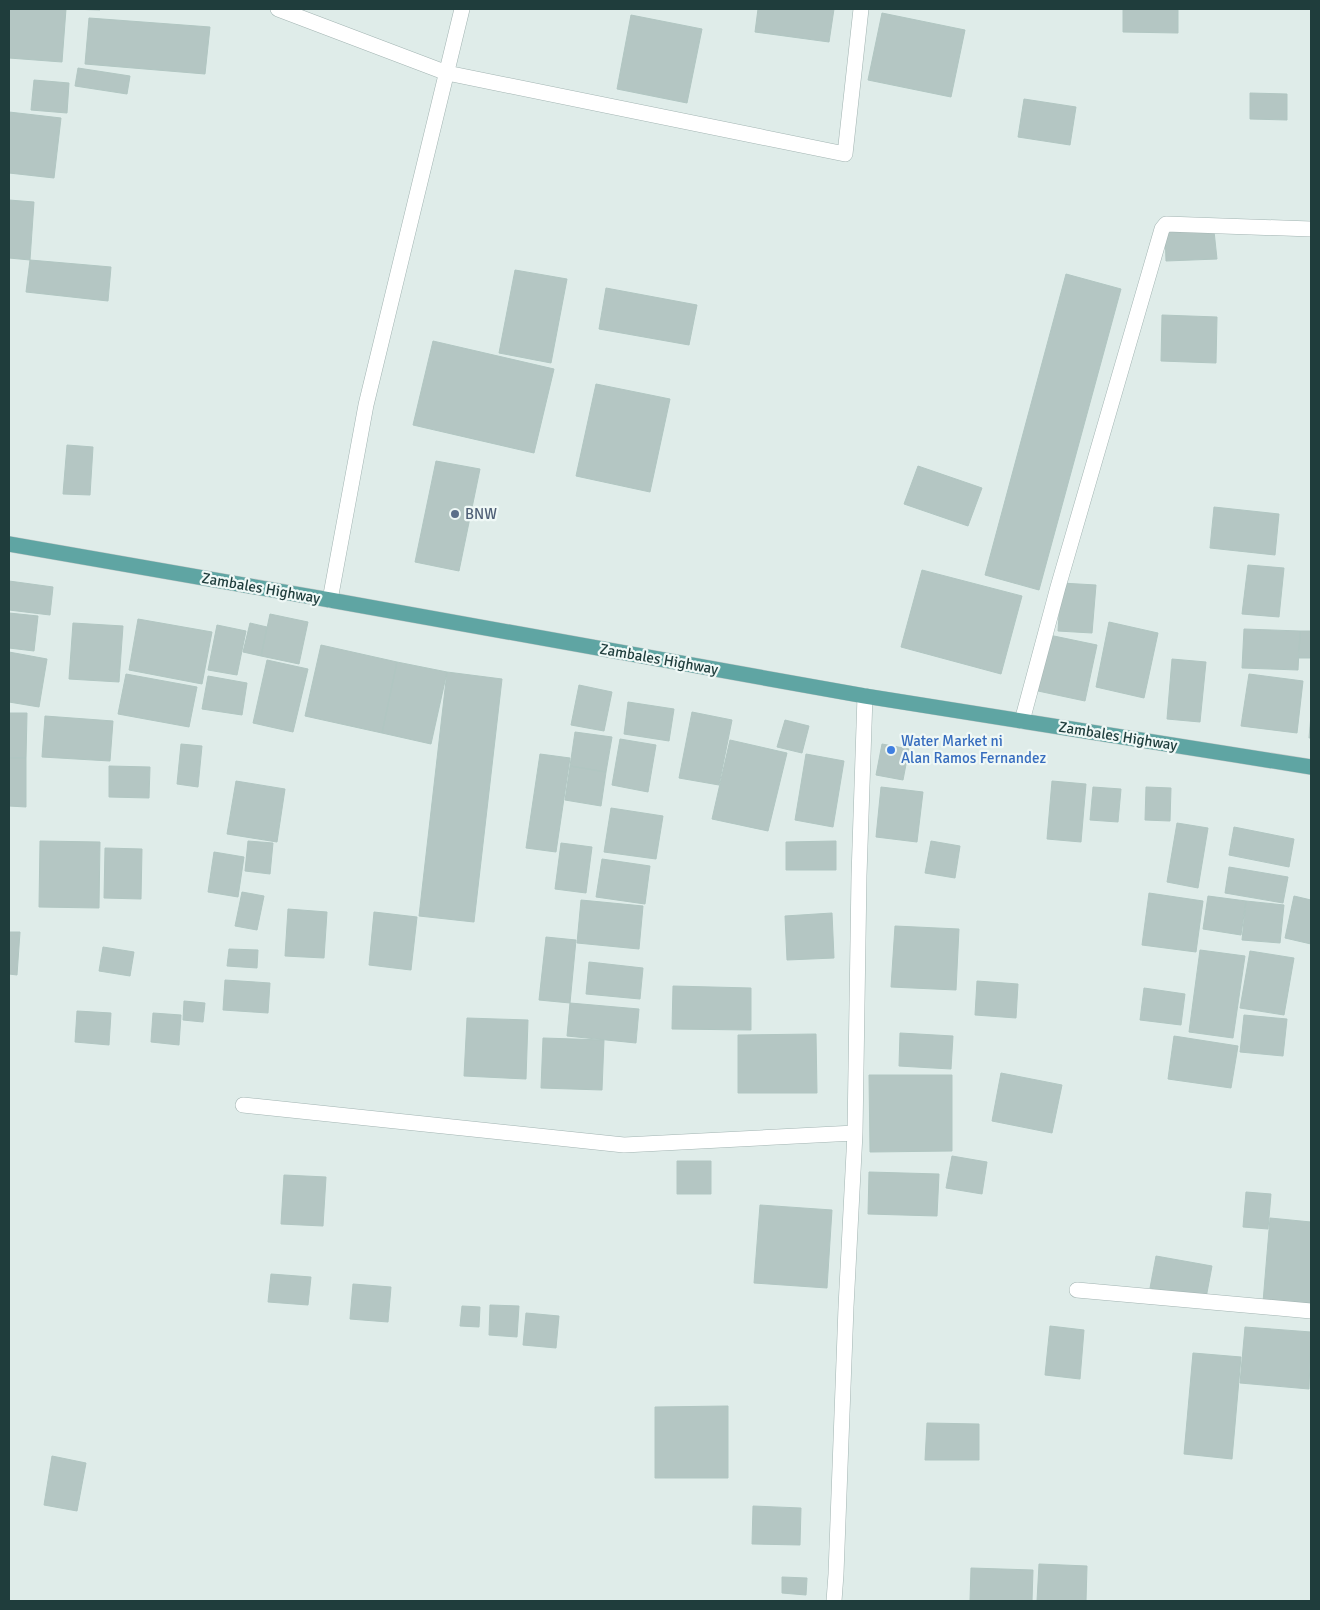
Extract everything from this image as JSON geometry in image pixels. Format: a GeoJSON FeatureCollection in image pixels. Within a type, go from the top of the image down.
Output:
{"type":"FeatureCollection","features":[{"type":"Feature","properties":{"kind":"main road","name":"Zambales Highway"},"geometry":{"type":"LineString","coordinates":[[9,544],[865,696],[1311,767]]}},
{"type":"Feature","properties":{"kind":"street"},"geometry":{"type":"LineString","coordinates":[[278,9],[447,73],[845,154],[861,9]]}},
{"type":"Feature","properties":{"kind":"street"},"geometry":{"type":"LineString","coordinates":[[330,600],[366,405],[462,9]]}},
{"type":"Feature","properties":{"kind":"street"},"geometry":{"type":"LineString","coordinates":[[1022,721],[1058,588],[1162,229],[1166,224],[1311,229]]}},
{"type":"Feature","properties":{"kind":"street"},"geometry":{"type":"LineString","coordinates":[[834,1601],[855,1133],[859,876],[865,696]]}},
{"type":"Feature","properties":{"kind":"street"},"geometry":{"type":"LineString","coordinates":[[243,1105],[624,1145],[855,1133]]}},
{"type":"Feature","properties":{"kind":"street"},"geometry":{"type":"LineString","coordinates":[[1076,1290],[1311,1310]]}},
{"type":"Feature","properties":{"kind":"building"},"geometry":{"type":"Polygon","coordinates":[[[9,9],[66,9],[62,62],[9,58],[9,9]]]}},
{"type":"Feature","properties":{"kind":"building"},"geometry":{"type":"Polygon","coordinates":[[[758,9],[834,9],[829,42],[755,32],[758,9]]]}},
{"type":"Feature","properties":{"kind":"building"},"geometry":{"type":"Polygon","coordinates":[[[1123,9],[1178,9],[1178,33],[1123,32],[1123,9]]]}},
{"type":"Feature","properties":{"kind":"building"},"geometry":{"type":"Polygon","coordinates":[[[882,13],[965,30],[951,97],[868,80],[882,13]]]}},
{"type":"Feature","properties":{"kind":"building"},"geometry":{"type":"Polygon","coordinates":[[[631,15],[702,29],[687,103],[617,89],[631,15]]]}},
{"type":"Feature","properties":{"kind":"building"},"geometry":{"type":"Polygon","coordinates":[[[89,18],[210,27],[205,74],[85,64],[89,18]]]}},
{"type":"Feature","properties":{"kind":"building"},"geometry":{"type":"Polygon","coordinates":[[[78,68],[130,76],[127,94],[75,86],[78,68]]]}},
{"type":"Feature","properties":{"kind":"building"},"geometry":{"type":"Polygon","coordinates":[[[34,80],[69,83],[67,113],[31,110],[34,80]]]}},
{"type":"Feature","properties":{"kind":"building"},"geometry":{"type":"Polygon","coordinates":[[[1250,93],[1287,94],[1287,120],[1250,119],[1250,93]]]}},
{"type":"Feature","properties":{"kind":"building"},"geometry":{"type":"Polygon","coordinates":[[[1024,99],[1076,107],[1070,145],[1018,137],[1024,99]]]}},
{"type":"Feature","properties":{"kind":"building"},"geometry":{"type":"Polygon","coordinates":[[[9,112],[61,118],[54,178],[9,173],[9,112]]]}},
{"type":"Feature","properties":{"kind":"building"},"geometry":{"type":"Polygon","coordinates":[[[9,200],[34,202],[30,260],[9,258],[9,200]]]}},
{"type":"Feature","properties":{"kind":"building"},"geometry":{"type":"Polygon","coordinates":[[[1165,231],[1214,231],[1217,259],[1166,261],[1165,231]]]}},
{"type":"Feature","properties":{"kind":"building"},"geometry":{"type":"Polygon","coordinates":[[[30,260],[111,267],[108,301],[26,292],[30,260]]]}},
{"type":"Feature","properties":{"kind":"building"},"geometry":{"type":"Polygon","coordinates":[[[515,270],[567,279],[551,363],[499,353],[515,270]]]}},
{"type":"Feature","properties":{"kind":"building"},"geometry":{"type":"Polygon","coordinates":[[[1066,274],[1121,289],[1039,590],[985,575],[1066,274]]]}},
{"type":"Feature","properties":{"kind":"building"},"geometry":{"type":"Polygon","coordinates":[[[606,288],[697,305],[689,345],[599,329],[606,288]]]}},
{"type":"Feature","properties":{"kind":"building"},"geometry":{"type":"Polygon","coordinates":[[[1162,315],[1217,317],[1216,363],[1161,361],[1162,315]]]}},
{"type":"Feature","properties":{"kind":"building"},"geometry":{"type":"Polygon","coordinates":[[[433,341],[554,369],[534,453],[413,425],[433,341]]]}},
{"type":"Feature","properties":{"kind":"building"},"geometry":{"type":"Polygon","coordinates":[[[596,384],[670,399],[650,492],[576,476],[596,384]]]}},
{"type":"Feature","properties":{"kind":"building"},"geometry":{"type":"Polygon","coordinates":[[[67,445],[93,447],[90,495],[63,494],[67,445]]]}},
{"type":"Feature","properties":{"kind":"building"},"geometry":{"type":"Polygon","coordinates":[[[436,461],[480,469],[459,571],[415,562],[436,461]]]}},
{"type":"Feature","properties":{"kind":"building"},"geometry":{"type":"Polygon","coordinates":[[[918,466],[982,488],[968,526],[904,504],[918,466]]]}},
{"type":"Feature","properties":{"kind":"building"},"geometry":{"type":"Polygon","coordinates":[[[1214,507],[1279,514],[1275,555],[1210,548],[1214,507]]]}},
{"type":"Feature","properties":{"kind":"building"},"geometry":{"type":"Polygon","coordinates":[[[1248,565],[1284,568],[1279,617],[1242,614],[1248,565]]]}},
{"type":"Feature","properties":{"kind":"building"},"geometry":{"type":"Polygon","coordinates":[[[922,570],[1022,596],[1001,674],[901,647],[922,570]]]}},
{"type":"Feature","properties":{"kind":"building"},"geometry":{"type":"Polygon","coordinates":[[[9,581],[53,587],[50,615],[9,610],[9,581]]]}},
{"type":"Feature","properties":{"kind":"building"},"geometry":{"type":"Polygon","coordinates":[[[1061,583],[1096,585],[1092,633],[1058,631],[1061,583]]]}},
{"type":"Feature","properties":{"kind":"building"},"geometry":{"type":"Polygon","coordinates":[[[9,613],[38,616],[34,651],[9,648],[9,613]]]}},
{"type":"Feature","properties":{"kind":"building"},"geometry":{"type":"Polygon","coordinates":[[[270,614],[308,622],[299,664],[261,656],[270,614]]]}},
{"type":"Feature","properties":{"kind":"building"},"geometry":{"type":"Polygon","coordinates":[[[138,619],[212,632],[202,684],[129,670],[138,619]]]}},
{"type":"Feature","properties":{"kind":"building"},"geometry":{"type":"Polygon","coordinates":[[[1109,622],[1158,633],[1144,698],[1096,687],[1109,622]]]}},
{"type":"Feature","properties":{"kind":"building"},"geometry":{"type":"Polygon","coordinates":[[[73,623],[123,626],[119,682],[69,679],[73,623]]]}},
{"type":"Feature","properties":{"kind":"building"},"geometry":{"type":"Polygon","coordinates":[[[250,623],[267,627],[261,656],[243,652],[250,623]]]}},
{"type":"Feature","properties":{"kind":"building"},"geometry":{"type":"Polygon","coordinates":[[[217,625],[246,631],[237,675],[208,670],[217,625]]]}},
{"type":"Feature","properties":{"kind":"building"},"geometry":{"type":"Polygon","coordinates":[[[1244,629],[1300,631],[1298,670],[1242,668],[1244,629]]]}},
{"type":"Feature","properties":{"kind":"building"},"geometry":{"type":"Polygon","coordinates":[[[1300,631],[1311,631],[1311,658],[1299,658],[1300,631]]]}},
{"type":"Feature","properties":{"kind":"building"},"geometry":{"type":"Polygon","coordinates":[[[1049,635],[1097,645],[1085,701],[1038,691],[1049,635]]]}},
{"type":"Feature","properties":{"kind":"building"},"geometry":{"type":"Polygon","coordinates":[[[321,645],[397,662],[382,733],[305,716],[321,645]]]}},
{"type":"Feature","properties":{"kind":"building"},"geometry":{"type":"Polygon","coordinates":[[[9,652],[47,659],[39,707],[9,702],[9,652]]]}},
{"type":"Feature","properties":{"kind":"building"},"geometry":{"type":"Polygon","coordinates":[[[1172,659],[1206,662],[1200,722],[1167,719],[1172,659]]]}},
{"type":"Feature","properties":{"kind":"building"},"geometry":{"type":"Polygon","coordinates":[[[267,660],[308,669],[293,732],[253,723],[267,660]]]}},
{"type":"Feature","properties":{"kind":"building"},"geometry":{"type":"Polygon","coordinates":[[[397,662],[447,672],[431,744],[382,733],[397,662]]]}},
{"type":"Feature","properties":{"kind":"building"},"geometry":{"type":"Polygon","coordinates":[[[447,672],[502,679],[474,922],[419,916],[447,672]]]}},
{"type":"Feature","properties":{"kind":"building"},"geometry":{"type":"Polygon","coordinates":[[[126,674],[197,687],[189,727],[118,714],[126,674]]]}},
{"type":"Feature","properties":{"kind":"building"},"geometry":{"type":"Polygon","coordinates":[[[1249,674],[1303,681],[1297,733],[1241,726],[1249,674]]]}},
{"type":"Feature","properties":{"kind":"building"},"geometry":{"type":"Polygon","coordinates":[[[208,676],[247,683],[242,715],[202,709],[208,676]]]}},
{"type":"Feature","properties":{"kind":"building"},"geometry":{"type":"Polygon","coordinates":[[[579,685],[612,692],[604,731],[571,725],[579,685]]]}},
{"type":"Feature","properties":{"kind":"building"},"geometry":{"type":"Polygon","coordinates":[[[628,702],[674,709],[669,741],[624,734],[628,702]]]}},
{"type":"Feature","properties":{"kind":"building"},"geometry":{"type":"Polygon","coordinates":[[[692,712],[732,720],[719,785],[679,778],[692,712]]]}},
{"type":"Feature","properties":{"kind":"building"},"geometry":{"type":"Polygon","coordinates":[[[9,713],[27,713],[26,758],[9,758],[9,713]]]}},
{"type":"Feature","properties":{"kind":"building"},"geometry":{"type":"Polygon","coordinates":[[[1311,715],[1311,738],[1309,738],[1311,715]]]}},
{"type":"Feature","properties":{"kind":"building"},"geometry":{"type":"Polygon","coordinates":[[[45,716],[113,721],[110,761],[42,757],[45,716]]]}},
{"type":"Feature","properties":{"kind":"building"},"geometry":{"type":"Polygon","coordinates":[[[785,720],[809,726],[802,753],[777,747],[785,720]]]}},
{"type":"Feature","properties":{"kind":"building"},"geometry":{"type":"Polygon","coordinates":[[[575,732],[612,737],[606,772],[570,766],[575,732]]]}},
{"type":"Feature","properties":{"kind":"building"},"geometry":{"type":"Polygon","coordinates":[[[620,739],[656,745],[648,792],[612,785],[620,739]]]}},
{"type":"Feature","properties":{"kind":"building"},"geometry":{"type":"Polygon","coordinates":[[[730,740],[787,753],[768,831],[712,819],[730,740]]]}},
{"type":"Feature","properties":{"kind":"building"},"geometry":{"type":"Polygon","coordinates":[[[181,744],[202,746],[198,787],[177,784],[181,744]]]}},
{"type":"Feature","properties":{"kind":"building"},"geometry":{"type":"Polygon","coordinates":[[[882,744],[909,749],[903,780],[876,775],[882,744]]]}},
{"type":"Feature","properties":{"kind":"building"},"geometry":{"type":"Polygon","coordinates":[[[540,754],[570,758],[556,852],[526,848],[540,754]]]}},
{"type":"Feature","properties":{"kind":"building"},"geometry":{"type":"Polygon","coordinates":[[[806,754],[844,761],[833,827],[795,820],[806,754]]]}},
{"type":"Feature","properties":{"kind":"building"},"geometry":{"type":"Polygon","coordinates":[[[9,758],[26,758],[26,807],[9,806],[9,758]]]}},
{"type":"Feature","properties":{"kind":"building"},"geometry":{"type":"Polygon","coordinates":[[[109,766],[150,767],[149,798],[109,797],[109,766]]]}},
{"type":"Feature","properties":{"kind":"building"},"geometry":{"type":"Polygon","coordinates":[[[570,766],[606,772],[601,806],[565,800],[570,766]]]}},
{"type":"Feature","properties":{"kind":"building"},"geometry":{"type":"Polygon","coordinates":[[[236,781],[285,789],[277,842],[227,834],[236,781]]]}},
{"type":"Feature","properties":{"kind":"building"},"geometry":{"type":"Polygon","coordinates":[[[1052,781],[1086,784],[1081,842],[1047,839],[1052,781]]]}},
{"type":"Feature","properties":{"kind":"building"},"geometry":{"type":"Polygon","coordinates":[[[881,787],[923,792],[917,842],[876,837],[881,787]]]}},
{"type":"Feature","properties":{"kind":"building"},"geometry":{"type":"Polygon","coordinates":[[[1093,787],[1121,789],[1118,822],[1090,820],[1093,787]]]}},
{"type":"Feature","properties":{"kind":"building"},"geometry":{"type":"Polygon","coordinates":[[[1146,787],[1171,788],[1170,821],[1145,820],[1146,787]]]}},
{"type":"Feature","properties":{"kind":"building"},"geometry":{"type":"Polygon","coordinates":[[[611,808],[663,816],[656,859],[604,852],[611,808]]]}},
{"type":"Feature","properties":{"kind":"building"},"geometry":{"type":"Polygon","coordinates":[[[1177,823],[1208,828],[1198,888],[1167,882],[1177,823]]]}},
{"type":"Feature","properties":{"kind":"building"},"geometry":{"type":"Polygon","coordinates":[[[1234,827],[1294,839],[1289,867],[1229,855],[1234,827]]]}},
{"type":"Feature","properties":{"kind":"building"},"geometry":{"type":"Polygon","coordinates":[[[40,841],[100,842],[99,908],[39,907],[40,841]]]}},
{"type":"Feature","properties":{"kind":"building"},"geometry":{"type":"Polygon","coordinates":[[[248,841],[273,843],[270,874],[245,871],[248,841]]]}},
{"type":"Feature","properties":{"kind":"building"},"geometry":{"type":"Polygon","coordinates":[[[836,841],[836,870],[786,870],[786,842],[836,841]]]}},
{"type":"Feature","properties":{"kind":"building"},"geometry":{"type":"Polygon","coordinates":[[[931,841],[960,846],[955,878],[925,873],[931,841]]]}},
{"type":"Feature","properties":{"kind":"building"},"geometry":{"type":"Polygon","coordinates":[[[561,843],[592,847],[586,893],[555,889],[561,843]]]}},
{"type":"Feature","properties":{"kind":"building"},"geometry":{"type":"Polygon","coordinates":[[[105,848],[142,849],[141,899],[104,898],[105,848]]]}},
{"type":"Feature","properties":{"kind":"building"},"geometry":{"type":"Polygon","coordinates":[[[214,852],[244,857],[238,897],[208,892],[214,852]]]}},
{"type":"Feature","properties":{"kind":"building"},"geometry":{"type":"Polygon","coordinates":[[[602,859],[650,866],[645,904],[596,897],[602,859]]]}},
{"type":"Feature","properties":{"kind":"building"},"geometry":{"type":"Polygon","coordinates":[[[1229,867],[1288,877],[1283,903],[1225,893],[1229,867]]]}},
{"type":"Feature","properties":{"kind":"building"},"geometry":{"type":"Polygon","coordinates":[[[242,892],[264,896],[257,930],[235,926],[242,892]]]}},
{"type":"Feature","properties":{"kind":"building"},"geometry":{"type":"Polygon","coordinates":[[[1149,893],[1203,901],[1196,952],[1142,945],[1149,893]]]}},
{"type":"Feature","properties":{"kind":"building"},"geometry":{"type":"Polygon","coordinates":[[[1208,896],[1246,901],[1241,935],[1203,929],[1208,896]]]}},
{"type":"Feature","properties":{"kind":"building"},"geometry":{"type":"Polygon","coordinates":[[[1294,896],[1311,900],[1311,944],[1285,938],[1294,896]]]}},
{"type":"Feature","properties":{"kind":"building"},"geometry":{"type":"Polygon","coordinates":[[[581,900],[643,906],[639,949],[577,943],[581,900]]]}},
{"type":"Feature","properties":{"kind":"building"},"geometry":{"type":"Polygon","coordinates":[[[1246,901],[1284,905],[1280,943],[1242,940],[1246,901]]]}},
{"type":"Feature","properties":{"kind":"building"},"geometry":{"type":"Polygon","coordinates":[[[288,909],[327,912],[324,958],[285,956],[288,909]]]}},
{"type":"Feature","properties":{"kind":"building"},"geometry":{"type":"Polygon","coordinates":[[[374,912],[417,917],[411,970],[369,965],[374,912]]]}},
{"type":"Feature","properties":{"kind":"building"},"geometry":{"type":"Polygon","coordinates":[[[832,913],[834,958],[787,960],[785,916],[832,913]]]}},
{"type":"Feature","properties":{"kind":"building"},"geometry":{"type":"Polygon","coordinates":[[[895,926],[959,929],[956,990],[891,987],[895,926]]]}},
{"type":"Feature","properties":{"kind":"building"},"geometry":{"type":"Polygon","coordinates":[[[9,932],[20,932],[17,975],[9,974],[9,932]]]}},
{"type":"Feature","properties":{"kind":"building"},"geometry":{"type":"Polygon","coordinates":[[[546,937],[576,940],[570,1003],[539,1000],[546,937]]]}},
{"type":"Feature","properties":{"kind":"building"},"geometry":{"type":"Polygon","coordinates":[[[103,947],[134,952],[130,976],[99,971],[103,947]]]}},
{"type":"Feature","properties":{"kind":"building"},"geometry":{"type":"Polygon","coordinates":[[[229,949],[258,950],[257,968],[227,966],[229,949]]]}},
{"type":"Feature","properties":{"kind":"building"},"geometry":{"type":"Polygon","coordinates":[[[1200,950],[1245,956],[1233,1038],[1189,1032],[1200,950]]]}},
{"type":"Feature","properties":{"kind":"building"},"geometry":{"type":"Polygon","coordinates":[[[1250,951],[1294,958],[1284,1015],[1240,1008],[1250,951]]]}},
{"type":"Feature","properties":{"kind":"building"},"geometry":{"type":"Polygon","coordinates":[[[589,962],[643,968],[640,999],[586,994],[589,962]]]}},
{"type":"Feature","properties":{"kind":"building"},"geometry":{"type":"Polygon","coordinates":[[[225,980],[270,983],[268,1013],[223,1010],[225,980]]]}},
{"type":"Feature","properties":{"kind":"building"},"geometry":{"type":"Polygon","coordinates":[[[977,981],[1018,984],[1016,1018],[975,1015],[977,981]]]}},
{"type":"Feature","properties":{"kind":"building"},"geometry":{"type":"Polygon","coordinates":[[[673,986],[751,988],[751,1030],[672,1029],[673,986]]]}},
{"type":"Feature","properties":{"kind":"building"},"geometry":{"type":"Polygon","coordinates":[[[1144,988],[1185,994],[1181,1025],[1140,1020],[1144,988]]]}},
{"type":"Feature","properties":{"kind":"building"},"geometry":{"type":"Polygon","coordinates":[[[184,1001],[205,1003],[203,1022],[183,1020],[184,1001]]]}},
{"type":"Feature","properties":{"kind":"building"},"geometry":{"type":"Polygon","coordinates":[[[570,1003],[639,1009],[636,1043],[567,1036],[570,1003]]]}},
{"type":"Feature","properties":{"kind":"building"},"geometry":{"type":"Polygon","coordinates":[[[77,1011],[111,1013],[109,1045],[75,1042],[77,1011]]]}},
{"type":"Feature","properties":{"kind":"building"},"geometry":{"type":"Polygon","coordinates":[[[153,1013],[181,1015],[179,1045],[151,1042],[153,1013]]]}},
{"type":"Feature","properties":{"kind":"building"},"geometry":{"type":"Polygon","coordinates":[[[1244,1015],[1287,1019],[1283,1056],[1240,1052],[1244,1015]]]}},
{"type":"Feature","properties":{"kind":"building"},"geometry":{"type":"Polygon","coordinates":[[[467,1018],[528,1020],[526,1079],[464,1076],[467,1018]]]}},
{"type":"Feature","properties":{"kind":"building"},"geometry":{"type":"Polygon","coordinates":[[[900,1033],[953,1036],[951,1069],[899,1066],[900,1033]]]}},
{"type":"Feature","properties":{"kind":"building"},"geometry":{"type":"Polygon","coordinates":[[[816,1034],[817,1093],[738,1093],[738,1035],[816,1034]]]}},
{"type":"Feature","properties":{"kind":"building"},"geometry":{"type":"Polygon","coordinates":[[[1174,1036],[1238,1046],[1231,1088],[1168,1079],[1174,1036]]]}},
{"type":"Feature","properties":{"kind":"building"},"geometry":{"type":"Polygon","coordinates":[[[543,1038],[604,1040],[602,1090],[541,1088],[543,1038]]]}},
{"type":"Feature","properties":{"kind":"building"},"geometry":{"type":"Polygon","coordinates":[[[1001,1073],[1062,1085],[1052,1133],[992,1121],[1001,1073]]]}},
{"type":"Feature","properties":{"kind":"building"},"geometry":{"type":"Polygon","coordinates":[[[869,1075],[952,1075],[952,1151],[870,1152],[869,1075]]]}},
{"type":"Feature","properties":{"kind":"building"},"geometry":{"type":"Polygon","coordinates":[[[952,1156],[987,1162],[982,1194],[946,1188],[952,1156]]]}},
{"type":"Feature","properties":{"kind":"building"},"geometry":{"type":"Polygon","coordinates":[[[677,1161],[711,1161],[711,1194],[677,1194],[677,1161]]]}},
{"type":"Feature","properties":{"kind":"building"},"geometry":{"type":"Polygon","coordinates":[[[869,1172],[939,1174],[937,1216],[868,1214],[869,1172]]]}},
{"type":"Feature","properties":{"kind":"building"},"geometry":{"type":"Polygon","coordinates":[[[284,1175],[326,1177],[323,1226],[281,1224],[284,1175]]]}},
{"type":"Feature","properties":{"kind":"building"},"geometry":{"type":"Polygon","coordinates":[[[1246,1192],[1271,1194],[1268,1229],[1243,1227],[1246,1192]]]}},
{"type":"Feature","properties":{"kind":"building"},"geometry":{"type":"Polygon","coordinates":[[[760,1205],[832,1210],[827,1288],[754,1283],[760,1205]]]}},
{"type":"Feature","properties":{"kind":"building"},"geometry":{"type":"Polygon","coordinates":[[[1270,1218],[1311,1222],[1311,1305],[1263,1302],[1270,1218]]]}},
{"type":"Feature","properties":{"kind":"building"},"geometry":{"type":"Polygon","coordinates":[[[1156,1256],[1212,1266],[1206,1298],[1150,1288],[1156,1256]]]}},
{"type":"Feature","properties":{"kind":"building"},"geometry":{"type":"Polygon","coordinates":[[[271,1274],[311,1277],[308,1305],[268,1302],[271,1274]]]}},
{"type":"Feature","properties":{"kind":"building"},"geometry":{"type":"Polygon","coordinates":[[[353,1284],[391,1287],[388,1322],[350,1319],[353,1284]]]}},
{"type":"Feature","properties":{"kind":"building"},"geometry":{"type":"Polygon","coordinates":[[[490,1305],[519,1306],[517,1337],[489,1335],[490,1305]]]}},
{"type":"Feature","properties":{"kind":"building"},"geometry":{"type":"Polygon","coordinates":[[[462,1306],[480,1307],[479,1327],[460,1326],[462,1306]]]}},
{"type":"Feature","properties":{"kind":"building"},"geometry":{"type":"Polygon","coordinates":[[[526,1313],[559,1316],[556,1348],[523,1345],[526,1313]]]}},
{"type":"Feature","properties":{"kind":"building"},"geometry":{"type":"Polygon","coordinates":[[[1050,1326],[1084,1330],[1080,1379],[1045,1375],[1050,1326]]]}},
{"type":"Feature","properties":{"kind":"building"},"geometry":{"type":"Polygon","coordinates":[[[1245,1327],[1311,1332],[1309,1389],[1240,1383],[1245,1327]]]}},
{"type":"Feature","properties":{"kind":"building"},"geometry":{"type":"Polygon","coordinates":[[[1193,1353],[1241,1357],[1232,1459],[1184,1454],[1193,1353]]]}},
{"type":"Feature","properties":{"kind":"building"},"geometry":{"type":"Polygon","coordinates":[[[728,1406],[728,1478],[655,1478],[655,1407],[728,1406]]]}},
{"type":"Feature","properties":{"kind":"building"},"geometry":{"type":"Polygon","coordinates":[[[927,1423],[979,1424],[979,1460],[925,1460],[927,1423]]]}},
{"type":"Feature","properties":{"kind":"building"},"geometry":{"type":"Polygon","coordinates":[[[52,1456],[86,1463],[77,1511],[44,1505],[52,1456]]]}},
{"type":"Feature","properties":{"kind":"building"},"geometry":{"type":"Polygon","coordinates":[[[753,1506],[801,1508],[800,1545],[752,1544],[753,1506]]]}},
{"type":"Feature","properties":{"kind":"building"},"geometry":{"type":"Polygon","coordinates":[[[1039,1564],[1087,1566],[1086,1601],[1037,1601],[1039,1564]]]}},
{"type":"Feature","properties":{"kind":"building"},"geometry":{"type":"Polygon","coordinates":[[[971,1568],[1033,1570],[1032,1601],[970,1601],[971,1568]]]}},
{"type":"Feature","properties":{"kind":"building"},"geometry":{"type":"Polygon","coordinates":[[[782,1577],[807,1578],[806,1595],[782,1593],[782,1577]]]}},
{"type":"Feature","properties":{"kind":"place","name":"BNW"},"geometry":{"type":"Point","coordinates":[455,514]}},
{"type":"Feature","properties":{"kind":"place","name":"Water Market ni Alan Ramos Fernandez"},"geometry":{"type":"Point","coordinates":[891,750]}}]}
